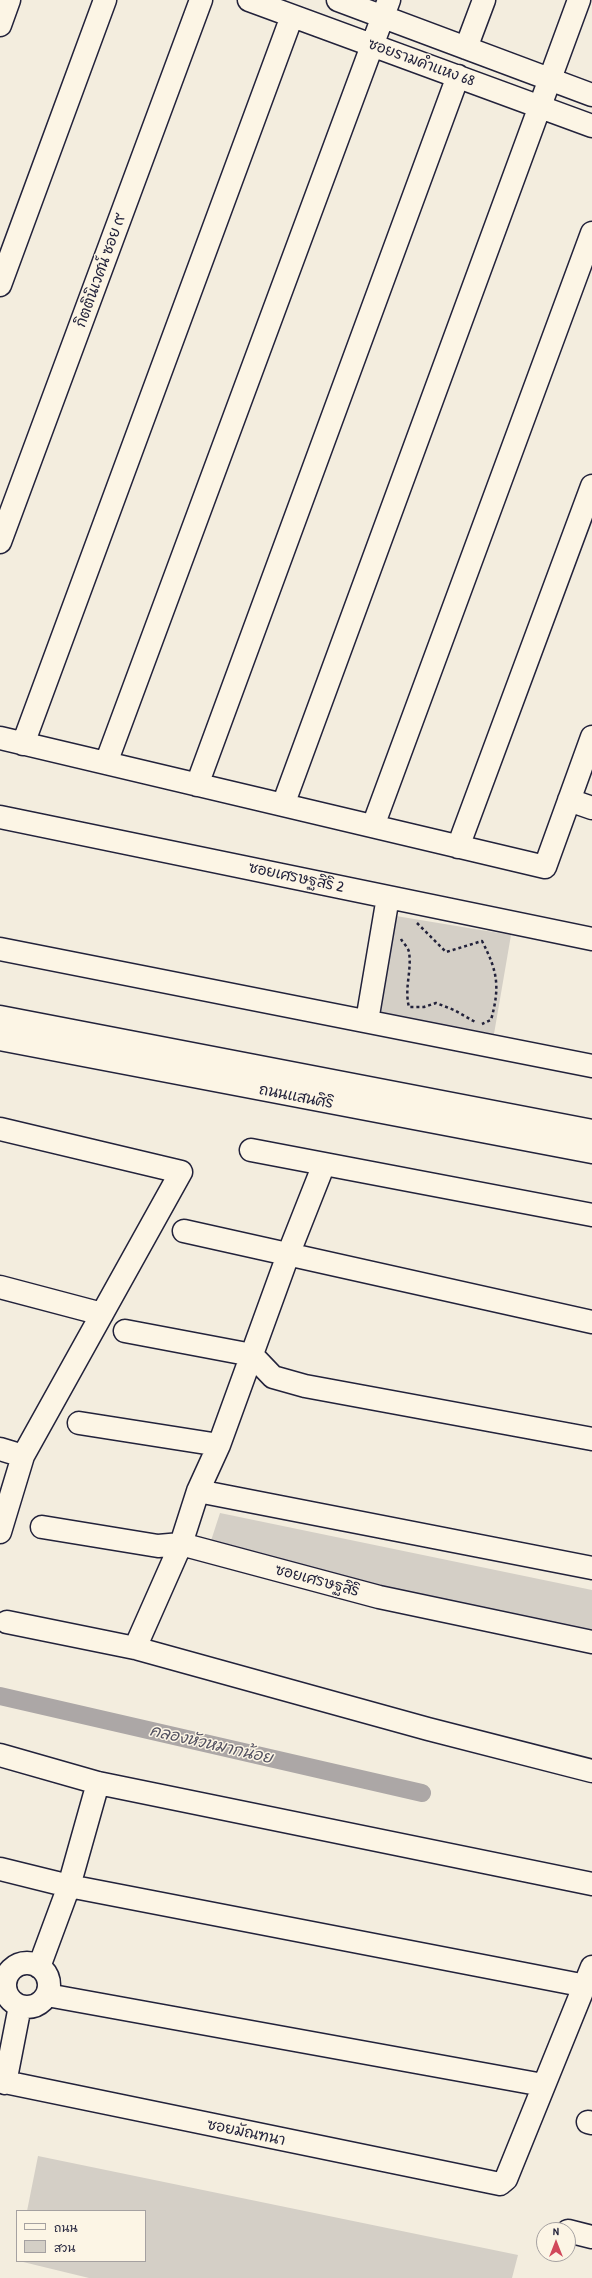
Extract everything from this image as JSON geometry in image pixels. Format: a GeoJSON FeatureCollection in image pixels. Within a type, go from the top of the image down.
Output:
{"type":"FeatureCollection","features":[{"type":"Feature","properties":{"kind":"street"},"geometry":{"type":"LineString","coordinates":[[0,25],[9,0]]}},
{"type":"Feature","properties":{"kind":"street"},"geometry":{"type":"LineString","coordinates":[[0,286],[105,0]]}},
{"type":"Feature","properties":{"kind":"street","name":"กิตตินิเวศน์ ซอย ๙"},"geometry":{"type":"LineString","coordinates":[[0,542],[201,0]]}},
{"type":"Feature","properties":{"kind":"street","name":"ซอยรามคำแหง 68"},"geometry":{"type":"LineString","coordinates":[[249,0],[592,126]]}},
{"type":"Feature","properties":{"kind":"street","name":"ซอยรามคำแหง 68"},"geometry":{"type":"LineString","coordinates":[[338,0],[386,8],[466,48],[592,94]]}},
{"type":"Feature","properties":{"kind":"street"},"geometry":{"type":"LineString","coordinates":[[466,48],[484,0]]}},
{"type":"Feature","properties":{"kind":"street"},"geometry":{"type":"LineString","coordinates":[[283,805],[541,107],[549,79],[579,0]]}},
{"type":"Feature","properties":{"kind":"street"},"geometry":{"type":"LineString","coordinates":[[106,763],[371,44],[386,8]]}},
{"type":"Feature","properties":{"kind":"street"},"geometry":{"type":"LineString","coordinates":[[23,744],[292,16]]}},
{"type":"Feature","properties":{"kind":"street"},"geometry":{"type":"LineString","coordinates":[[197,785],[458,76]]}},
{"type":"Feature","properties":{"kind":"street"},"geometry":{"type":"LineString","coordinates":[[373,826],[592,233]]}},
{"type":"Feature","properties":{"kind":"street"},"geometry":{"type":"LineString","coordinates":[[458,847],[592,486]]}},
{"type":"Feature","properties":{"kind":"street"},"geometry":{"type":"LineString","coordinates":[[0,738],[545,867],[592,737]]}},
{"type":"Feature","properties":{"kind":"street"},"geometry":{"type":"LineString","coordinates":[[569,800],[592,808]]}},
{"type":"Feature","properties":{"kind":"street","name":"ซอยเศรษฐสิริ 2"},"geometry":{"type":"LineString","coordinates":[[0,818],[592,939]]}},
{"type":"Feature","properties":{"kind":"street"},"geometry":{"type":"LineString","coordinates":[[367,1021],[388,897]]}},
{"type":"Feature","properties":{"kind":"street"},"geometry":{"type":"LineString","coordinates":[[0,949],[592,1066]]}},
{"type":"Feature","properties":{"kind":"street","name":"ถนนแสนศิริ"},"geometry":{"type":"LineString","coordinates":[[0,1017],[80,1044],[404,1117],[592,1152]]}},
{"type":"Feature","properties":{"kind":"street","name":"ถนนแสนศิริ"},"geometry":{"type":"LineString","coordinates":[[0,1039],[80,1044],[409,1096],[592,1131]]}},
{"type":"Feature","properties":{"kind":"street"},"geometry":{"type":"LineString","coordinates":[[404,1117],[409,1096]]}},
{"type":"Feature","properties":{"kind":"street"},"geometry":{"type":"LineString","coordinates":[[0,1129],[181,1172],[23,1456],[0,1532]]}},
{"type":"Feature","properties":{"kind":"street"},"geometry":{"type":"LineString","coordinates":[[250,1150],[592,1215]]}},
{"type":"Feature","properties":{"kind":"street"},"geometry":{"type":"LineString","coordinates":[[135,1648],[181,1544],[198,1491],[219,1445],[288,1255],[324,1164]]}},
{"type":"Feature","properties":{"kind":"street"},"geometry":{"type":"LineString","coordinates":[[184,1231],[592,1322]]}},
{"type":"Feature","properties":{"kind":"street"},"geometry":{"type":"LineString","coordinates":[[0,1287],[102,1314]]}},
{"type":"Feature","properties":{"kind":"street"},"geometry":{"type":"LineString","coordinates":[[125,1331],[252,1355],[273,1377],[305,1386],[592,1439]]}},
{"type":"Feature","properties":{"kind":"street"},"geometry":{"type":"LineString","coordinates":[[79,1423],[219,1445]]}},
{"type":"Feature","properties":{"kind":"street"},"geometry":{"type":"LineString","coordinates":[[0,1449],[23,1456]]}},
{"type":"Feature","properties":{"kind":"street"},"geometry":{"type":"LineString","coordinates":[[198,1491],[592,1568]]}},
{"type":"Feature","properties":{"kind":"street","name":"ซอยเศรษฐสิริ"},"geometry":{"type":"LineString","coordinates":[[42,1527],[158,1546],[181,1544],[379,1597],[592,1642]]}},
{"type":"Feature","properties":{"kind":"street"},"geometry":{"type":"LineString","coordinates":[[7,1622],[135,1648],[428,1729],[592,1771]]}},
{"type":"Feature","properties":{"kind":"street"},"geometry":{"type":"LineString","coordinates":[[0,1756],[98,1783],[592,1884]]}},
{"type":"Feature","properties":{"kind":"street"},"geometry":{"type":"LineString","coordinates":[[39,1967],[69,1886],[98,1783]]}},
{"type":"Feature","properties":{"kind":"street"},"geometry":{"type":"LineString","coordinates":[[0,1869],[69,1886],[589,1977],[543,2085],[46,1994]]}},
{"type":"Feature","properties":{"kind":"street"},"geometry":{"type":"LineString","coordinates":[[25,1964],[39,1967],[47,1977],[49,1984],[46,1994],[34,2006],[20,2006],[8,1997],[2,1982],[11,1970],[17,1966],[25,1964]]}},
{"type":"Feature","properties":{"kind":"street"},"geometry":{"type":"LineString","coordinates":[[3,2082],[20,2006]]}},
{"type":"Feature","properties":{"kind":"street","name":"ซอยมัณฑนา"},"geometry":{"type":"LineString","coordinates":[[3,2082],[492,2184],[500,2184],[506,2179],[543,2085]]}},
{"type":"Feature","properties":{"kind":"street"},"geometry":{"type":"LineString","coordinates":[[576,2233],[592,2237]]}},
{"type":"Feature","properties":{"kind":"path"},"geometry":{"type":"LineString","coordinates":[[384,922],[401,931],[401,940],[409,950],[410,970],[406,994],[409,1007],[424,1007],[436,1003],[454,1010],[480,1024],[491,1020],[498,996],[497,978],[482,941],[446,952],[417,923],[415,903]]}},
{"type":"Feature","properties":{"kind":"green space"},"geometry":{"type":"Polygon","coordinates":[[[396,916],[511,935],[494,1034],[379,1014],[396,916]]]}},
{"type":"Feature","properties":{"kind":"green space"},"geometry":{"type":"Polygon","coordinates":[[[220,1513],[592,1590],[592,1633],[207,1553],[220,1513]]]}},
{"type":"Feature","properties":{"kind":"green space"},"geometry":{"type":"Polygon","coordinates":[[[38,2156],[518,2255],[512,2278],[89,2278],[23,2262],[146,2262],[146,2210],[27,2210],[38,2156]]]}},
{"type":"Feature","properties":{"kind":"waterway","name":"คลองหัวหมากน้อย"},"geometry":{"type":"LineString","coordinates":[[0,1696],[422,1793]]}}]}
